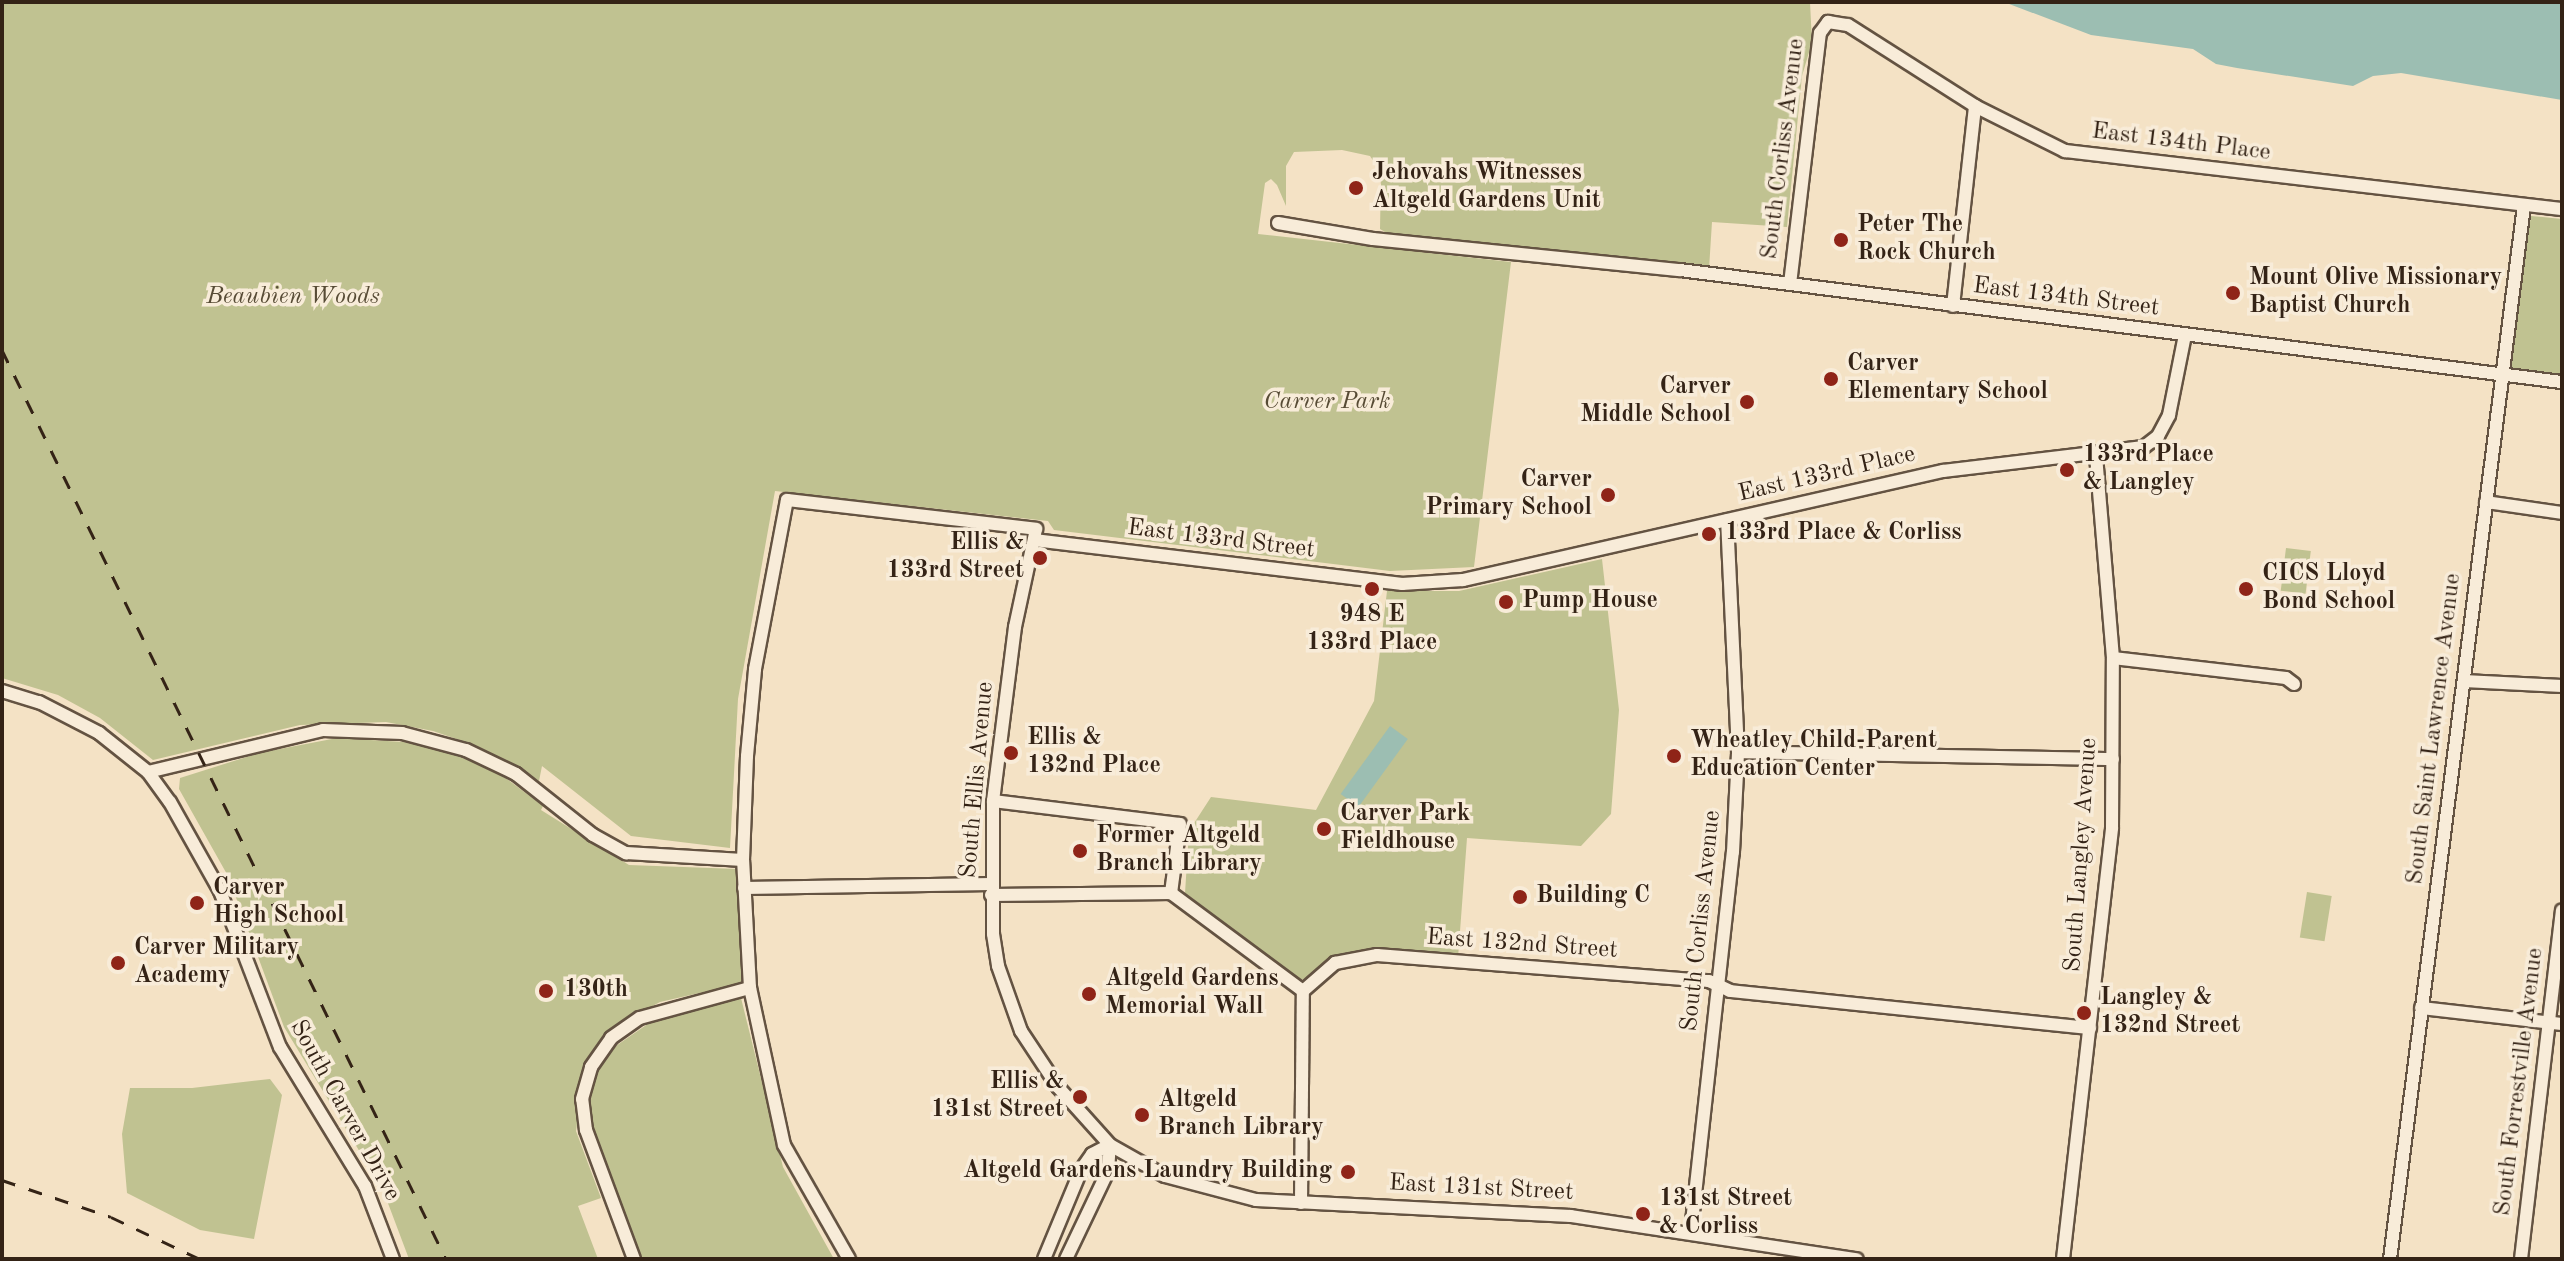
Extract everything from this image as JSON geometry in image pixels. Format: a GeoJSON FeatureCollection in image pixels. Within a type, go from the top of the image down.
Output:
{"type":"FeatureCollection","features":[{"type":"Feature","properties":{"kind":"street","name":"East 134th Place"},"geometry":{"type":"LineString","coordinates":[[1828,22],[1848,25],[1975,106],[2065,151],[2562,209]]}},
{"type":"Feature","properties":{"kind":"street","name":"South Corliss Avenue"},"geometry":{"type":"LineString","coordinates":[[1790,284],[1820,33],[1828,22]]}},
{"type":"Feature","properties":{"kind":"street"},"geometry":{"type":"LineString","coordinates":[[1953,306],[1975,106]]}},
{"type":"Feature","properties":{"kind":"street","name":"South Saint Lawrence Avenue"},"geometry":{"type":"LineString","coordinates":[[2390,1259],[2524,205]]}},
{"type":"Feature","properties":{"kind":"street","name":"East 134th Street"},"geometry":{"type":"LineString","coordinates":[[1278,223],[1373,239],[1790,284],[2562,382]]}},
{"type":"Feature","properties":{"kind":"street","name":"East 133rd Place"},"geometry":{"type":"LineString","coordinates":[[1402,584],[1463,580],[1943,471],[2133,450],[2158,436],[2169,415],[2185,335]]}},
{"type":"Feature","properties":{"kind":"street","name":"South Langley Avenue"},"geometry":{"type":"LineString","coordinates":[[2063,1259],[2112,828],[2113,658],[2096,454]]}},
{"type":"Feature","properties":{"kind":"street","name":"East 133rd Street"},"geometry":{"type":"LineString","coordinates":[[743,860],[752,694],[787,500],[1402,584]]}},
{"type":"Feature","properties":{"kind":"street"},"geometry":{"type":"LineString","coordinates":[[2486,502],[2562,513]]}},
{"type":"Feature","properties":{"kind":"street","name":"South Corliss Avenue"},"geometry":{"type":"LineString","coordinates":[[1691,1231],[1719,985],[1738,752],[1727,520]]}},
{"type":"Feature","properties":{"kind":"street","name":"South Ellis Avenue"},"geometry":{"type":"LineString","coordinates":[[1035,534],[1015,627],[993,801],[991,889],[998,966],[1021,1031],[1058,1087],[1110,1145]]}},
{"type":"Feature","properties":{"kind":"street"},"geometry":{"type":"LineString","coordinates":[[2113,658],[2286,678],[2294,684]]}},
{"type":"Feature","properties":{"kind":"street"},"geometry":{"type":"LineString","coordinates":[[2464,681],[2562,686]]}},
{"type":"Feature","properties":{"kind":"street"},"geometry":{"type":"LineString","coordinates":[[2,691],[70,715],[148,772],[323,730],[402,733],[466,750],[516,774],[593,835],[626,853],[743,860],[750,988],[784,1145],[849,1259]]}},
{"type":"Feature","properties":{"kind":"street"},"geometry":{"type":"LineString","coordinates":[[1738,752],[2113,759]]}},
{"type":"Feature","properties":{"kind":"street","name":"South Carver Drive"},"geometry":{"type":"LineString","coordinates":[[148,772],[202,854],[274,1033],[365,1186],[393,1259]]}},
{"type":"Feature","properties":{"kind":"street"},"geometry":{"type":"LineString","coordinates":[[993,801],[1180,824],[1171,893]]}},
{"type":"Feature","properties":{"kind":"street"},"geometry":{"type":"LineString","coordinates":[[744,888],[1171,893],[1303,991],[1301,1203]]}},
{"type":"Feature","properties":{"kind":"street","name":"South Forrestville Avenue"},"geometry":{"type":"LineString","coordinates":[[2521,1259],[2556,1023],[2562,910]]}},
{"type":"Feature","properties":{"kind":"street","name":"East 132nd Street"},"geometry":{"type":"LineString","coordinates":[[1303,991],[1335,963],[1377,955],[1719,985],[1730,991],[2090,1028]]}},
{"type":"Feature","properties":{"kind":"street"},"geometry":{"type":"LineString","coordinates":[[634,1259],[586,1130],[582,1099],[591,1067],[611,1038],[640,1018],[750,988]]}},
{"type":"Feature","properties":{"kind":"street"},"geometry":{"type":"LineString","coordinates":[[2421,1008],[2556,1023]]}},
{"type":"Feature","properties":{"kind":"street"},"geometry":{"type":"LineString","coordinates":[[1044,1259],[1081,1170],[1092,1154],[1110,1145]]}},
{"type":"Feature","properties":{"kind":"street"},"geometry":{"type":"LineString","coordinates":[[1066,1259],[1108,1171],[1110,1145]]}},
{"type":"Feature","properties":{"kind":"street","name":"East 131st Street"},"geometry":{"type":"LineString","coordinates":[[1110,1145],[1135,1161],[1200,1188],[1301,1203],[1499,1210],[1691,1231],[1857,1259]]}},
{"type":"Feature","properties":{"kind":"green space"},"geometry":{"type":"Polygon","coordinates":[[[2,2],[1810,2],[1812,42],[1802,76],[1787,227],[1712,222],[1709,269],[1392,236],[1380,229],[1381,172],[1370,156],[1342,150],[1294,152],[1286,166],[1286,206],[1277,185],[1271,179],[1265,183],[1258,234],[1511,262],[1474,567],[1390,571],[1054,530],[1048,521],[775,491],[738,699],[730,848],[631,836],[542,766],[539,781],[477,746],[433,731],[386,722],[300,725],[153,760],[100,718],[58,695],[2,678],[2,2]]]}},
{"type":"Feature","properties":{"kind":"green space"},"geometry":{"type":"Polygon","coordinates":[[[2531,216],[2562,219],[2562,380],[2514,373],[2507,362],[2531,216]]]}},
{"type":"Feature","properties":{"kind":"green space"},"geometry":{"type":"Polygon","coordinates":[[[2286,548],[2311,551],[2306,594],[2281,591],[2286,548]]]}},
{"type":"Feature","properties":{"kind":"green space"},"geometry":{"type":"Polygon","coordinates":[[[1602,559],[1619,710],[1611,814],[1581,846],[1467,838],[1458,958],[1359,952],[1301,980],[1185,893],[1189,831],[1211,797],[1316,810],[1374,701],[1387,591],[1459,591],[1602,559]]]}},
{"type":"Feature","properties":{"kind":"green space"},"geometry":{"type":"Polygon","coordinates":[[[337,738],[404,742],[456,754],[503,776],[543,806],[541,810],[629,865],[738,869],[743,983],[660,1002],[612,1028],[586,1061],[576,1131],[601,1198],[578,1206],[598,1259],[409,1259],[383,1190],[284,1027],[228,876],[179,789],[180,778],[259,753],[337,738]]]}},
{"type":"Feature","properties":{"kind":"green space"},"geometry":{"type":"Polygon","coordinates":[[[2307,892],[2332,896],[2324,941],[2300,937],[2307,892]]]}},
{"type":"Feature","properties":{"kind":"green space"},"geometry":{"type":"Polygon","coordinates":[[[741,998],[783,1167],[834,1259],[641,1259],[591,1126],[589,1101],[596,1074],[610,1050],[655,1019],[741,998]]]}},
{"type":"Feature","properties":{"kind":"green space"},"geometry":{"type":"Polygon","coordinates":[[[270,1079],[282,1095],[254,1239],[200,1230],[127,1193],[122,1134],[130,1088],[192,1088],[270,1079]]]}},
{"type":"Feature","properties":{"kind":"water"},"geometry":{"type":"Polygon","coordinates":[[[2004,2],[2562,2],[2562,100],[2401,73],[2373,76],[2353,86],[2237,68],[2216,64],[2193,49],[2091,35],[2004,2]]]}},
{"type":"Feature","properties":{"kind":"water"},"geometry":{"type":"Polygon","coordinates":[[[1390,726],[1408,739],[1358,807],[1341,794],[1390,726]]]}},
{"type":"Feature","properties":{"kind":"railway"},"geometry":{"type":"LineString","coordinates":[[2,350],[446,1259]]}},
{"type":"Feature","properties":{"kind":"railway"},"geometry":{"type":"LineString","coordinates":[[2,1180],[111,1217],[200,1259]]}},
{"type":"Feature","properties":{"kind":"place","name":"Jehovahs Witnesses Altgeld Gardens Unit"},"geometry":{"type":"Point","coordinates":[1356,188]}},
{"type":"Feature","properties":{"kind":"place","name":"Peter The Rock Church"},"geometry":{"type":"Point","coordinates":[1841,240]}},
{"type":"Feature","properties":{"kind":"place","name":"Mount Olive Missionary Baptist Church"},"geometry":{"type":"Point","coordinates":[2233,293]}},
{"type":"Feature","properties":{"kind":"place","name":"Carver Elementary School"},"geometry":{"type":"Point","coordinates":[1831,379]}},
{"type":"Feature","properties":{"kind":"place","name":"Carver Middle School"},"geometry":{"type":"Point","coordinates":[1747,402]}},
{"type":"Feature","properties":{"kind":"place","name":"133rd Place & Langley"},"geometry":{"type":"Point","coordinates":[2067,470]}},
{"type":"Feature","properties":{"kind":"place","name":"Carver Primary School"},"geometry":{"type":"Point","coordinates":[1608,495]}},
{"type":"Feature","properties":{"kind":"place","name":"133rd Place & Corliss"},"geometry":{"type":"Point","coordinates":[1709,534]}},
{"type":"Feature","properties":{"kind":"place","name":"Ellis & 133rd Street"},"geometry":{"type":"Point","coordinates":[1040,558]}},
{"type":"Feature","properties":{"kind":"place","name":"948 E 133rd Place"},"geometry":{"type":"Point","coordinates":[1372,589]}},
{"type":"Feature","properties":{"kind":"place","name":"CICS Lloyd Bond School"},"geometry":{"type":"Point","coordinates":[2246,589]}},
{"type":"Feature","properties":{"kind":"place","name":"Pump House"},"geometry":{"type":"Point","coordinates":[1506,602]}},
{"type":"Feature","properties":{"kind":"place","name":"Ellis & 132nd Place"},"geometry":{"type":"Point","coordinates":[1011,753]}},
{"type":"Feature","properties":{"kind":"place","name":"Wheatley Child-Parent Education Center"},"geometry":{"type":"Point","coordinates":[1674,756]}},
{"type":"Feature","properties":{"kind":"place","name":"Carver Park Fieldhouse"},"geometry":{"type":"Point","coordinates":[1324,829]}},
{"type":"Feature","properties":{"kind":"place","name":"Former Altgeld Branch Library"},"geometry":{"type":"Point","coordinates":[1080,851]}},
{"type":"Feature","properties":{"kind":"place","name":"Building C"},"geometry":{"type":"Point","coordinates":[1520,897]}},
{"type":"Feature","properties":{"kind":"place","name":"Carver High School"},"geometry":{"type":"Point","coordinates":[197,903]}},
{"type":"Feature","properties":{"kind":"place","name":"Carver Military Academy"},"geometry":{"type":"Point","coordinates":[118,963]}},
{"type":"Feature","properties":{"kind":"place","name":"130th"},"geometry":{"type":"Point","coordinates":[546,991]}},
{"type":"Feature","properties":{"kind":"place","name":"Altgeld Gardens Memorial Wall"},"geometry":{"type":"Point","coordinates":[1089,994]}},
{"type":"Feature","properties":{"kind":"place","name":"Langley & 132nd Street"},"geometry":{"type":"Point","coordinates":[2084,1013]}},
{"type":"Feature","properties":{"kind":"place","name":"Ellis & 131st Street"},"geometry":{"type":"Point","coordinates":[1080,1097]}},
{"type":"Feature","properties":{"kind":"place","name":"Altgeld Branch Library"},"geometry":{"type":"Point","coordinates":[1142,1115]}},
{"type":"Feature","properties":{"kind":"place","name":"Altgeld Gardens Laundry Building"},"geometry":{"type":"Point","coordinates":[1348,1172]}},
{"type":"Feature","properties":{"kind":"place","name":"131st Street & Corliss"},"geometry":{"type":"Point","coordinates":[1643,1214]}},
{"type":"Feature","properties":{"kind":"park label","name":"Beaubien Woods"},"geometry":{"type":"Point","coordinates":[293,298]}},
{"type":"Feature","properties":{"kind":"park label","name":"Carver Park"},"geometry":{"type":"Point","coordinates":[1327,403]}}]}
